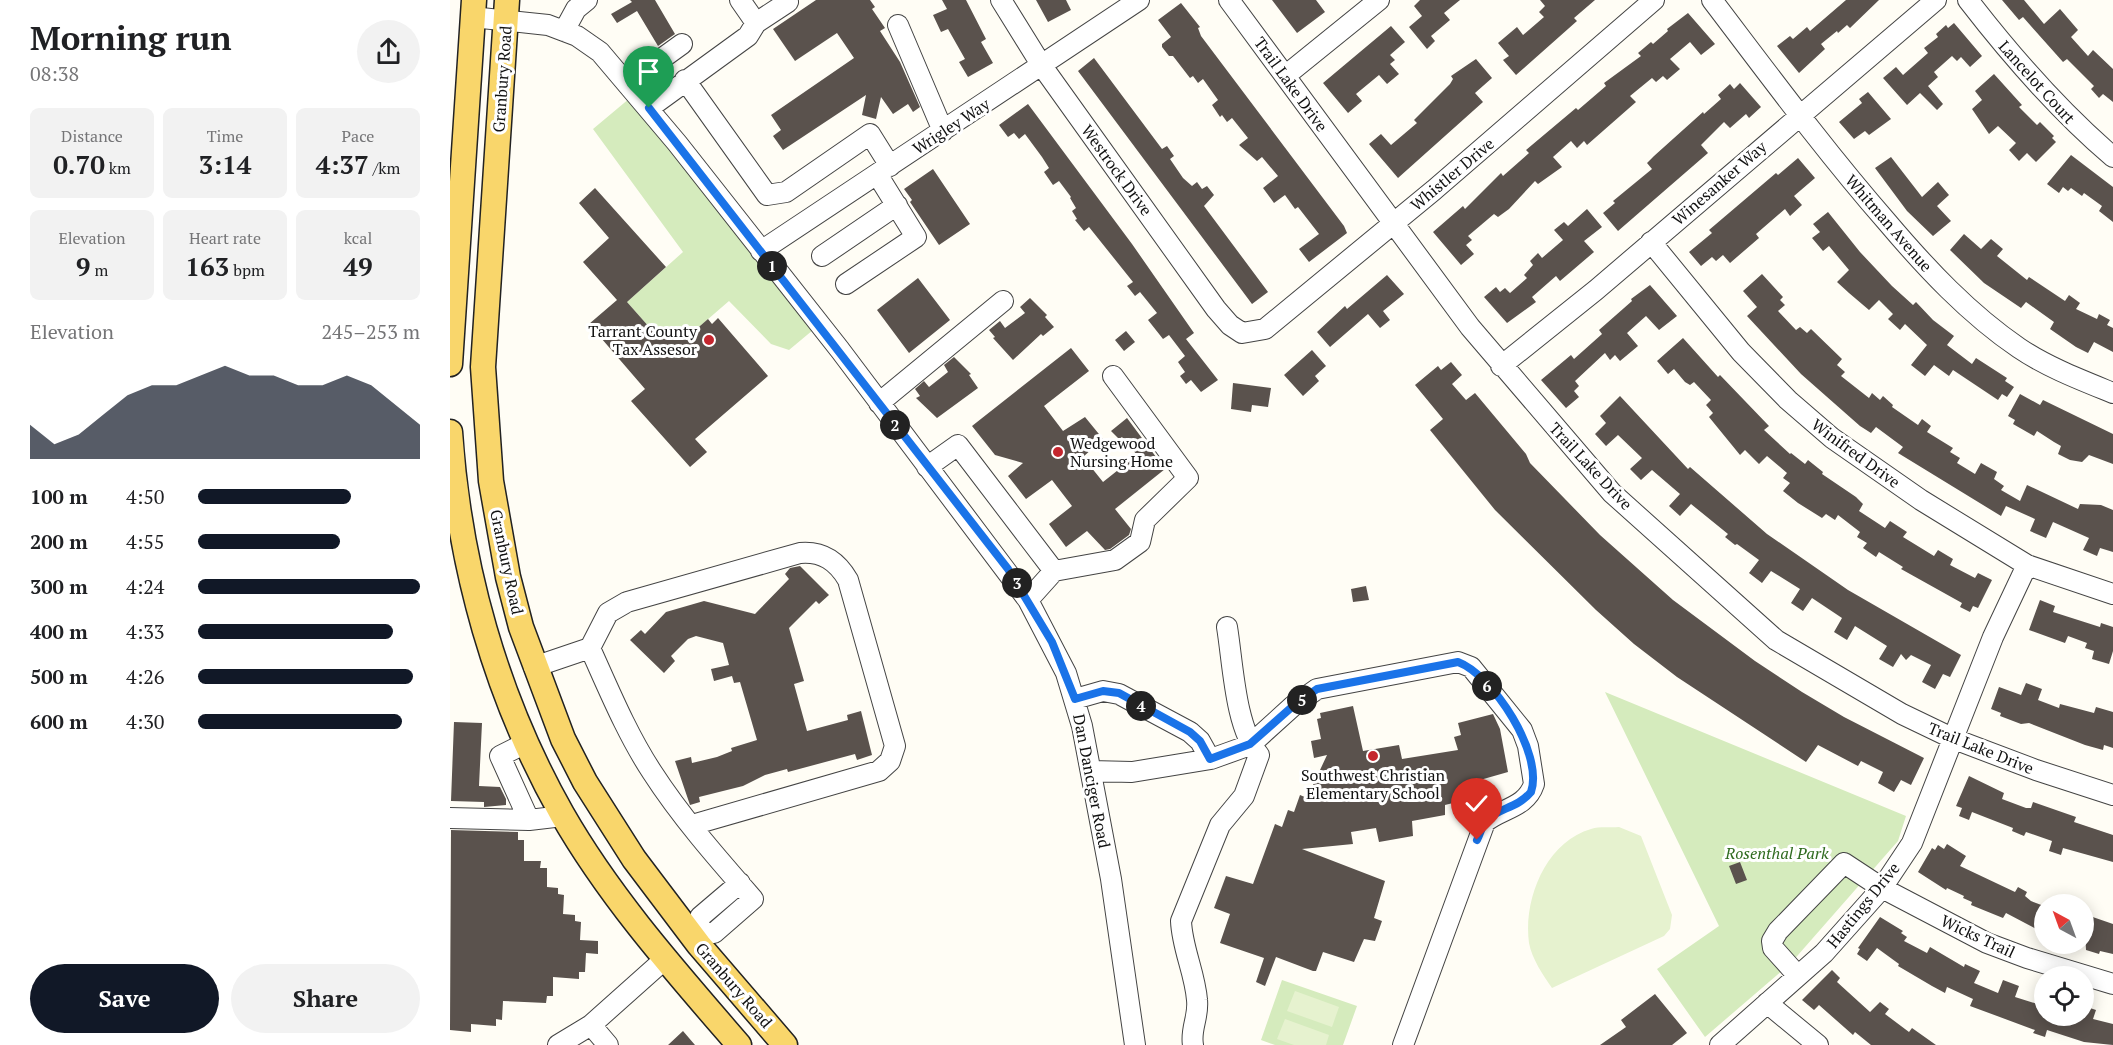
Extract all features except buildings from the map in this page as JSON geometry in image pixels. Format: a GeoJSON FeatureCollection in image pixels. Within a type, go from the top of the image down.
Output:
{"type":"FeatureCollection","features":[{"type":"Feature","properties":{"kind":"main road","name":"Granbury Road"},"geometry":{"type":"LineString","coordinates":[[450,366],[473,9]]}},
{"type":"Feature","properties":{"kind":"main road","name":"Granbury Road"},"geometry":{"type":"LineString","coordinates":[[507,10],[488,368],[491,481],[510,587],[534,667],[563,739],[585,782],[634,859],[692,936],[785,1045]]}},
{"type":"Feature","properties":{"kind":"main road"},"geometry":{"type":"LineString","coordinates":[[450,366],[488,368]]}},
{"type":"Feature","properties":{"kind":"main road"},"geometry":{"type":"LineString","coordinates":[[450,432],[453,470],[469,572],[501,680],[526,743],[563,816],[606,881],[665,959],[739,1045]]}},
{"type":"Feature","properties":{"kind":"main road"},"geometry":{"type":"LineString","coordinates":[[501,680],[534,667]]}},
{"type":"Feature","properties":{"kind":"main road"},"geometry":{"type":"LineString","coordinates":[[665,959],[692,936]]}},
{"type":"Feature","properties":{"kind":"street"},"geometry":{"type":"LineString","coordinates":[[564,31],[576,9],[587,0]]}},
{"type":"Feature","properties":{"kind":"street"},"geometry":{"type":"LineString","coordinates":[[740,0],[756,23]]}},
{"type":"Feature","properties":{"kind":"street"},"geometry":{"type":"LineString","coordinates":[[649,108],[748,36],[756,23],[788,2],[787,0]]}},
{"type":"Feature","properties":{"kind":"street","name":"Westrock Drive"},"geometry":{"type":"LineString","coordinates":[[1001,0],[1042,66],[1216,309],[1230,325],[1242,333]]}},
{"type":"Feature","properties":{"kind":"street","name":"Wrigley Way"},"geometry":{"type":"LineString","coordinates":[[761,251],[1139,0]]}},
{"type":"Feature","properties":{"kind":"street","name":"Trail Lake Drive"},"geometry":{"type":"LineString","coordinates":[[1229,0],[1393,224],[1502,366],[1612,493],[1776,640],[1902,714],[1954,739],[2036,770],[2113,795]]}},
{"type":"Feature","properties":{"kind":"street"},"geometry":{"type":"LineString","coordinates":[[1285,76],[1379,0]]}},
{"type":"Feature","properties":{"kind":"street","name":"Whistler Drive"},"geometry":{"type":"LineString","coordinates":[[1242,333],[1264,329],[1393,224],[1654,0]]}},
{"type":"Feature","properties":{"kind":"street","name":"Whitman Avenue"},"geometry":{"type":"LineString","coordinates":[[1712,0],[1853,184],[1918,259],[1958,298],[2019,348],[2059,371],[2113,393]]}},
{"type":"Feature","properties":{"kind":"street","name":"Winesanker Way"},"geometry":{"type":"LineString","coordinates":[[1502,366],[1936,0]]}},
{"type":"Feature","properties":{"kind":"street","name":"Lancelot Court"},"geometry":{"type":"LineString","coordinates":[[1968,0],[2002,44],[2045,92],[2113,158]]}},
{"type":"Feature","properties":{"kind":"street","name":"Dan Danciger Road"},"geometry":{"type":"LineString","coordinates":[[473,9],[507,10],[577,36],[600,52],[649,108],[761,251],[1028,600],[1052,642],[1075,699],[1111,879],[1135,1045]]}},
{"type":"Feature","properties":{"kind":"street"},"geometry":{"type":"LineString","coordinates":[[898,25],[943,131]]}},
{"type":"Feature","properties":{"kind":"street"},"geometry":{"type":"LineString","coordinates":[[628,83],[682,44]]}},
{"type":"Feature","properties":{"kind":"street"},"geometry":{"type":"LineString","coordinates":[[685,80],[767,195],[786,192],[870,135],[897,205],[916,237],[846,284]]}},
{"type":"Feature","properties":{"kind":"street"},"geometry":{"type":"LineString","coordinates":[[822,256],[897,205]]}},
{"type":"Feature","properties":{"kind":"street","name":"Winifred Drive"},"geometry":{"type":"LineString","coordinates":[[1651,242],[1741,352],[1788,400],[1832,438],[1921,500],[2027,565],[2113,594]]}},
{"type":"Feature","properties":{"kind":"street"},"geometry":{"type":"LineString","coordinates":[[879,403],[1003,301]]}},
{"type":"Feature","properties":{"kind":"street"},"geometry":{"type":"LineString","coordinates":[[1028,600],[1054,572],[1115,560],[1140,542],[1146,520],[1188,478],[1113,376]]}},
{"type":"Feature","properties":{"kind":"street"},"geometry":{"type":"LineString","coordinates":[[927,467],[958,445],[1054,572]]}},
{"type":"Feature","properties":{"kind":"street"},"geometry":{"type":"LineString","coordinates":[[534,667],[590,648],[608,614],[627,602],[800,553],[819,554],[841,566],[848,580],[895,746],[890,761],[879,771],[692,825]]}},
{"type":"Feature","properties":{"kind":"street","name":"Hastings Drive"},"geometry":{"type":"LineString","coordinates":[[1720,1045],[1824,953],[1882,888],[1912,843],[1993,638],[2027,565]]}},
{"type":"Feature","properties":{"kind":"street"},"geometry":{"type":"LineString","coordinates":[[1192,1045],[1190,1033],[1197,1018],[1197,999],[1181,921],[1220,825],[1244,796],[1259,755],[1250,744],[1242,719],[1227,627]]}},
{"type":"Feature","properties":{"kind":"street"},"geometry":{"type":"LineString","coordinates":[[590,648],[617,709],[651,770],[692,825],[753,899],[714,933],[698,932],[700,917],[740,884]]}},
{"type":"Feature","properties":{"kind":"street"},"geometry":{"type":"LineString","coordinates":[[1091,771],[1132,772],[1210,759],[1250,744],[1293,706],[1317,689],[1458,662],[1471,667],[1522,730],[1533,771],[1531,792],[1515,806],[1494,815],[1485,822],[1403,1045]]}},
{"type":"Feature","properties":{"kind":"street"},"geometry":{"type":"LineString","coordinates":[[1075,699],[1103,691],[1119,693],[1190,732],[1200,741],[1210,759]]}},
{"type":"Feature","properties":{"kind":"street"},"geometry":{"type":"LineString","coordinates":[[526,743],[500,756],[529,820]]}},
{"type":"Feature","properties":{"kind":"street"},"geometry":{"type":"LineString","coordinates":[[450,818],[529,820],[563,816]]}},
{"type":"Feature","properties":{"kind":"street","name":"Wicks Trail"},"geometry":{"type":"LineString","coordinates":[[1798,976],[1773,948],[1772,941],[1844,863],[1882,888],[1987,943],[2027,958],[2113,984]]}},
{"type":"Feature","properties":{"kind":"street"},"geometry":{"type":"LineString","coordinates":[[558,1045],[591,1025],[665,959]]}},
{"type":"Feature","properties":{"kind":"street"},"geometry":{"type":"LineString","coordinates":[[1767,1003],[1818,1045]]}},
{"type":"Feature","properties":{"kind":"street"},"geometry":{"type":"LineString","coordinates":[[591,1025],[608,1045]]}},
{"type":"Feature","properties":{"kind":"green space"},"geometry":{"type":"Polygon","coordinates":[[[636,93],[819,325],[789,350],[771,344],[729,301],[685,339],[669,328],[658,337],[627,302],[683,252],[593,129],[636,93]]]}},
{"type":"Feature","properties":{"kind":"green space","name":"Rosenthal Park"},"geometry":{"type":"Polygon","coordinates":[[[1605,692],[1906,816],[1898,841],[1791,963],[1705,1037],[1657,969],[1719,926],[1605,692]]]}},
{"type":"Feature","properties":{"kind":"green space"},"geometry":{"type":"Polygon","coordinates":[[[1619,827],[1641,836],[1672,915],[1670,929],[1664,936],[1552,988],[1535,961],[1529,943],[1530,908],[1541,874],[1561,846],[1575,836],[1594,828],[1619,827]]]}},
{"type":"Feature","properties":{"kind":"green space"},"geometry":{"type":"Polygon","coordinates":[[[1282,980],[1357,1006],[1343,1045],[1275,1045],[1261,1040],[1282,980]]]}},
{"type":"Feature","properties":{"kind":"green space"},"geometry":{"type":"Polygon","coordinates":[[[1295,991],[1339,1007],[1332,1027],[1287,1011],[1295,991]]]}},
{"type":"Feature","properties":{"kind":"green space"},"geometry":{"type":"Polygon","coordinates":[[[1285,1019],[1329,1035],[1326,1045],[1294,1045],[1277,1039],[1285,1019]]]}},
{"type":"Feature","properties":{"kind":"place","name":"Tarrant County Tax Assesor"},"geometry":{"type":"Point","coordinates":[709,340]}},
{"type":"Feature","properties":{"kind":"place","name":"Wedgewood Nursing Home"},"geometry":{"type":"Point","coordinates":[1058,452]}},
{"type":"Feature","properties":{"kind":"place","name":"Southwest Christian Elementary School"},"geometry":{"type":"Point","coordinates":[1373,756]}},
{"type":"Feature","properties":{"kind":"route"},"geometry":{"type":"LineString","coordinates":[[649,108],[840,350],[927,467],[1008,569],[1052,642],[1075,699],[1103,691],[1119,693],[1190,732],[1200,741],[1210,759],[1250,744],[1293,706],[1317,689],[1458,662],[1471,667],[1522,730],[1533,771],[1534,784],[1524,801],[1494,815],[1485,822],[1477,840]]}}]}
